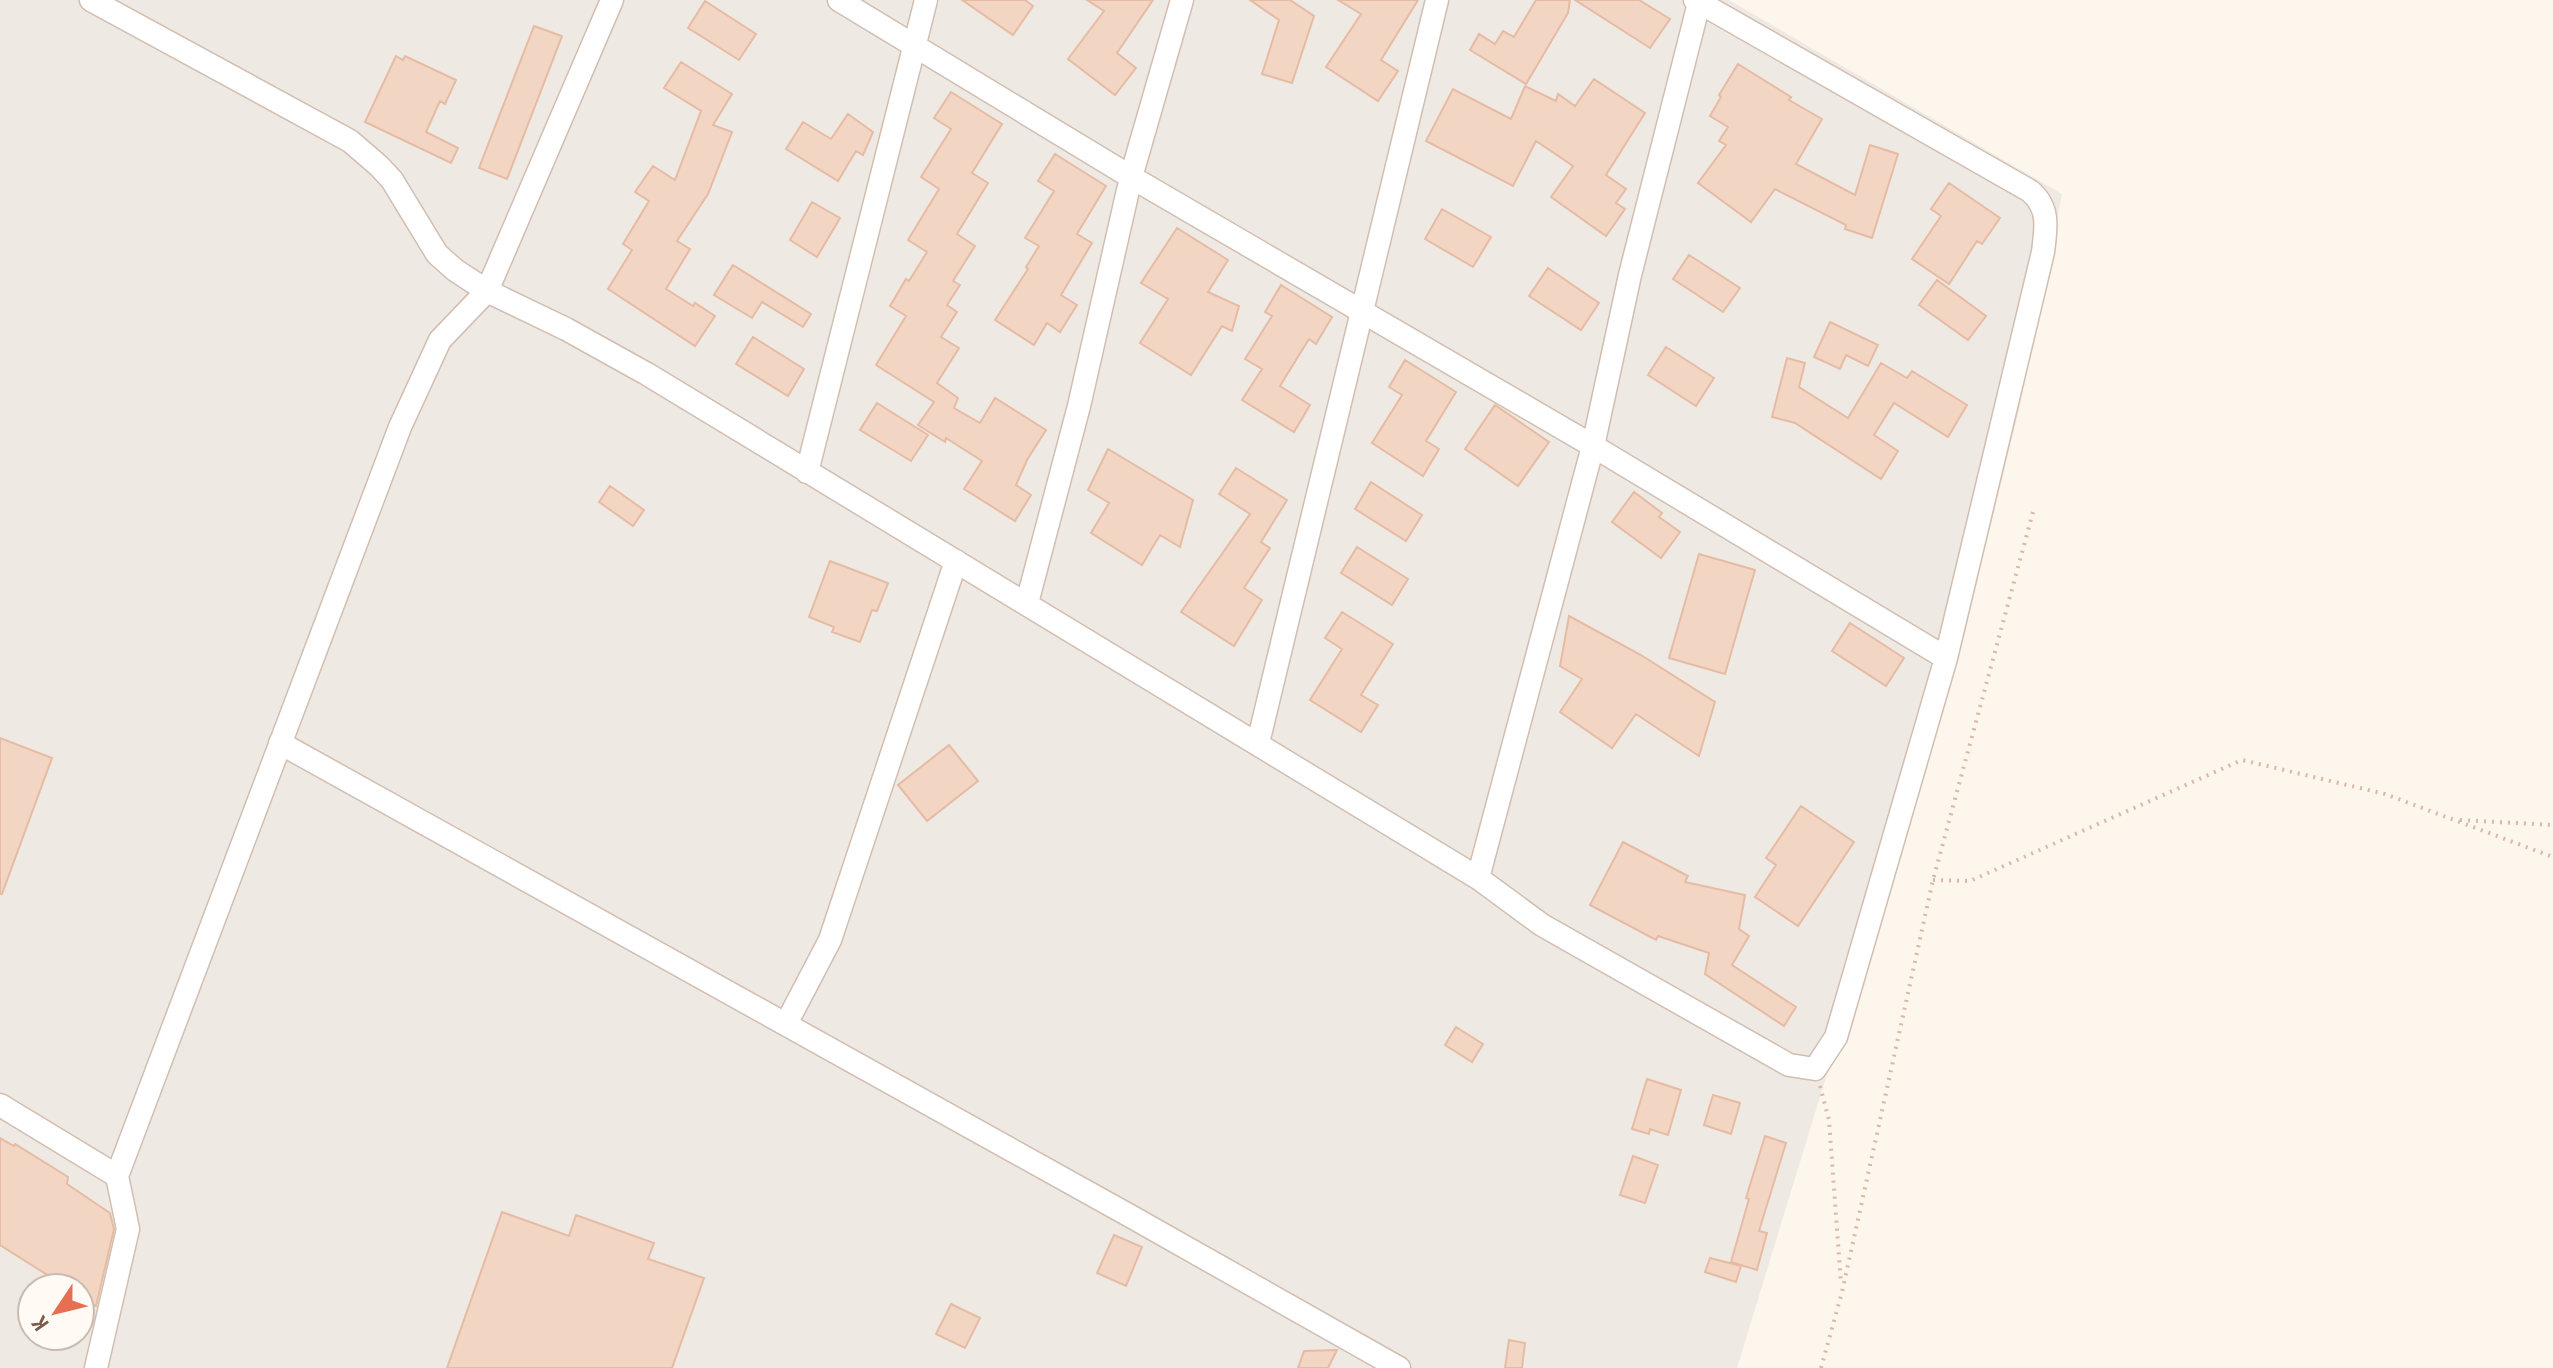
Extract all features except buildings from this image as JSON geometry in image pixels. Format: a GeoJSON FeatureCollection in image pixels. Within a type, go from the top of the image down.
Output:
{"type":"FeatureCollection","features":[{"type":"Feature","properties":{"kind":"street"},"geometry":{"type":"LineString","coordinates":[[91,0],[350,141],[392,180],[437,254],[487,291],[566,329],[647,374],[1478,878],[1542,925],[1789,1065],[1815,1069],[1836,1037],[1946,658],[2043,252],[2047,221],[2038,198],[2017,183],[1697,2],[1630,275],[1593,446],[1478,878]]}},
{"type":"Feature","properties":{"kind":"street"},"geometry":{"type":"LineString","coordinates":[[96,1368],[128,1229],[117,1176],[280,743],[400,427],[440,340],[487,291],[612,0]]}},
{"type":"Feature","properties":{"kind":"street"},"geometry":{"type":"LineString","coordinates":[[839,0],[1131,177],[1593,446],[1946,658]]}},
{"type":"Feature","properties":{"kind":"street"},"geometry":{"type":"LineString","coordinates":[[807,472],[926,0]]}},
{"type":"Feature","properties":{"kind":"street"},"geometry":{"type":"LineString","coordinates":[[1027,603],[1079,406],[1131,177],[1182,0]]}},
{"type":"Feature","properties":{"kind":"street"},"geometry":{"type":"LineString","coordinates":[[1258,743],[1437,0]]}},
{"type":"Feature","properties":{"kind":"street"},"geometry":{"type":"LineString","coordinates":[[786,1024],[830,940],[956,561]]}},
{"type":"Feature","properties":{"kind":"street"},"geometry":{"type":"LineString","coordinates":[[280,743],[1399,1368]]}},
{"type":"Feature","properties":{"kind":"street"},"geometry":{"type":"LineString","coordinates":[[0,1105],[117,1176]]}},
{"type":"Feature","properties":{"kind":"path"},"geometry":{"type":"LineString","coordinates":[[1821,1368],[1842,1292],[1933,880],[2033,512]]}},
{"type":"Feature","properties":{"kind":"path"},"geometry":{"type":"LineString","coordinates":[[1933,880],[1970,881],[2242,760],[2385,794],[2553,857]]}},
{"type":"Feature","properties":{"kind":"path"},"geometry":{"type":"LineString","coordinates":[[2454,820],[2553,825]]}},
{"type":"Feature","properties":{"kind":"path"},"geometry":{"type":"LineString","coordinates":[[1815,1069],[1829,1120],[1842,1292]]}},
{"type":"Feature","properties":{"kind":"shaded area"},"geometry":{"type":"Polygon","coordinates":[[[0,0],[1729,0],[2062,194],[2019,410],[1973,597],[1737,1368],[0,1368],[0,0]]]}}]}
